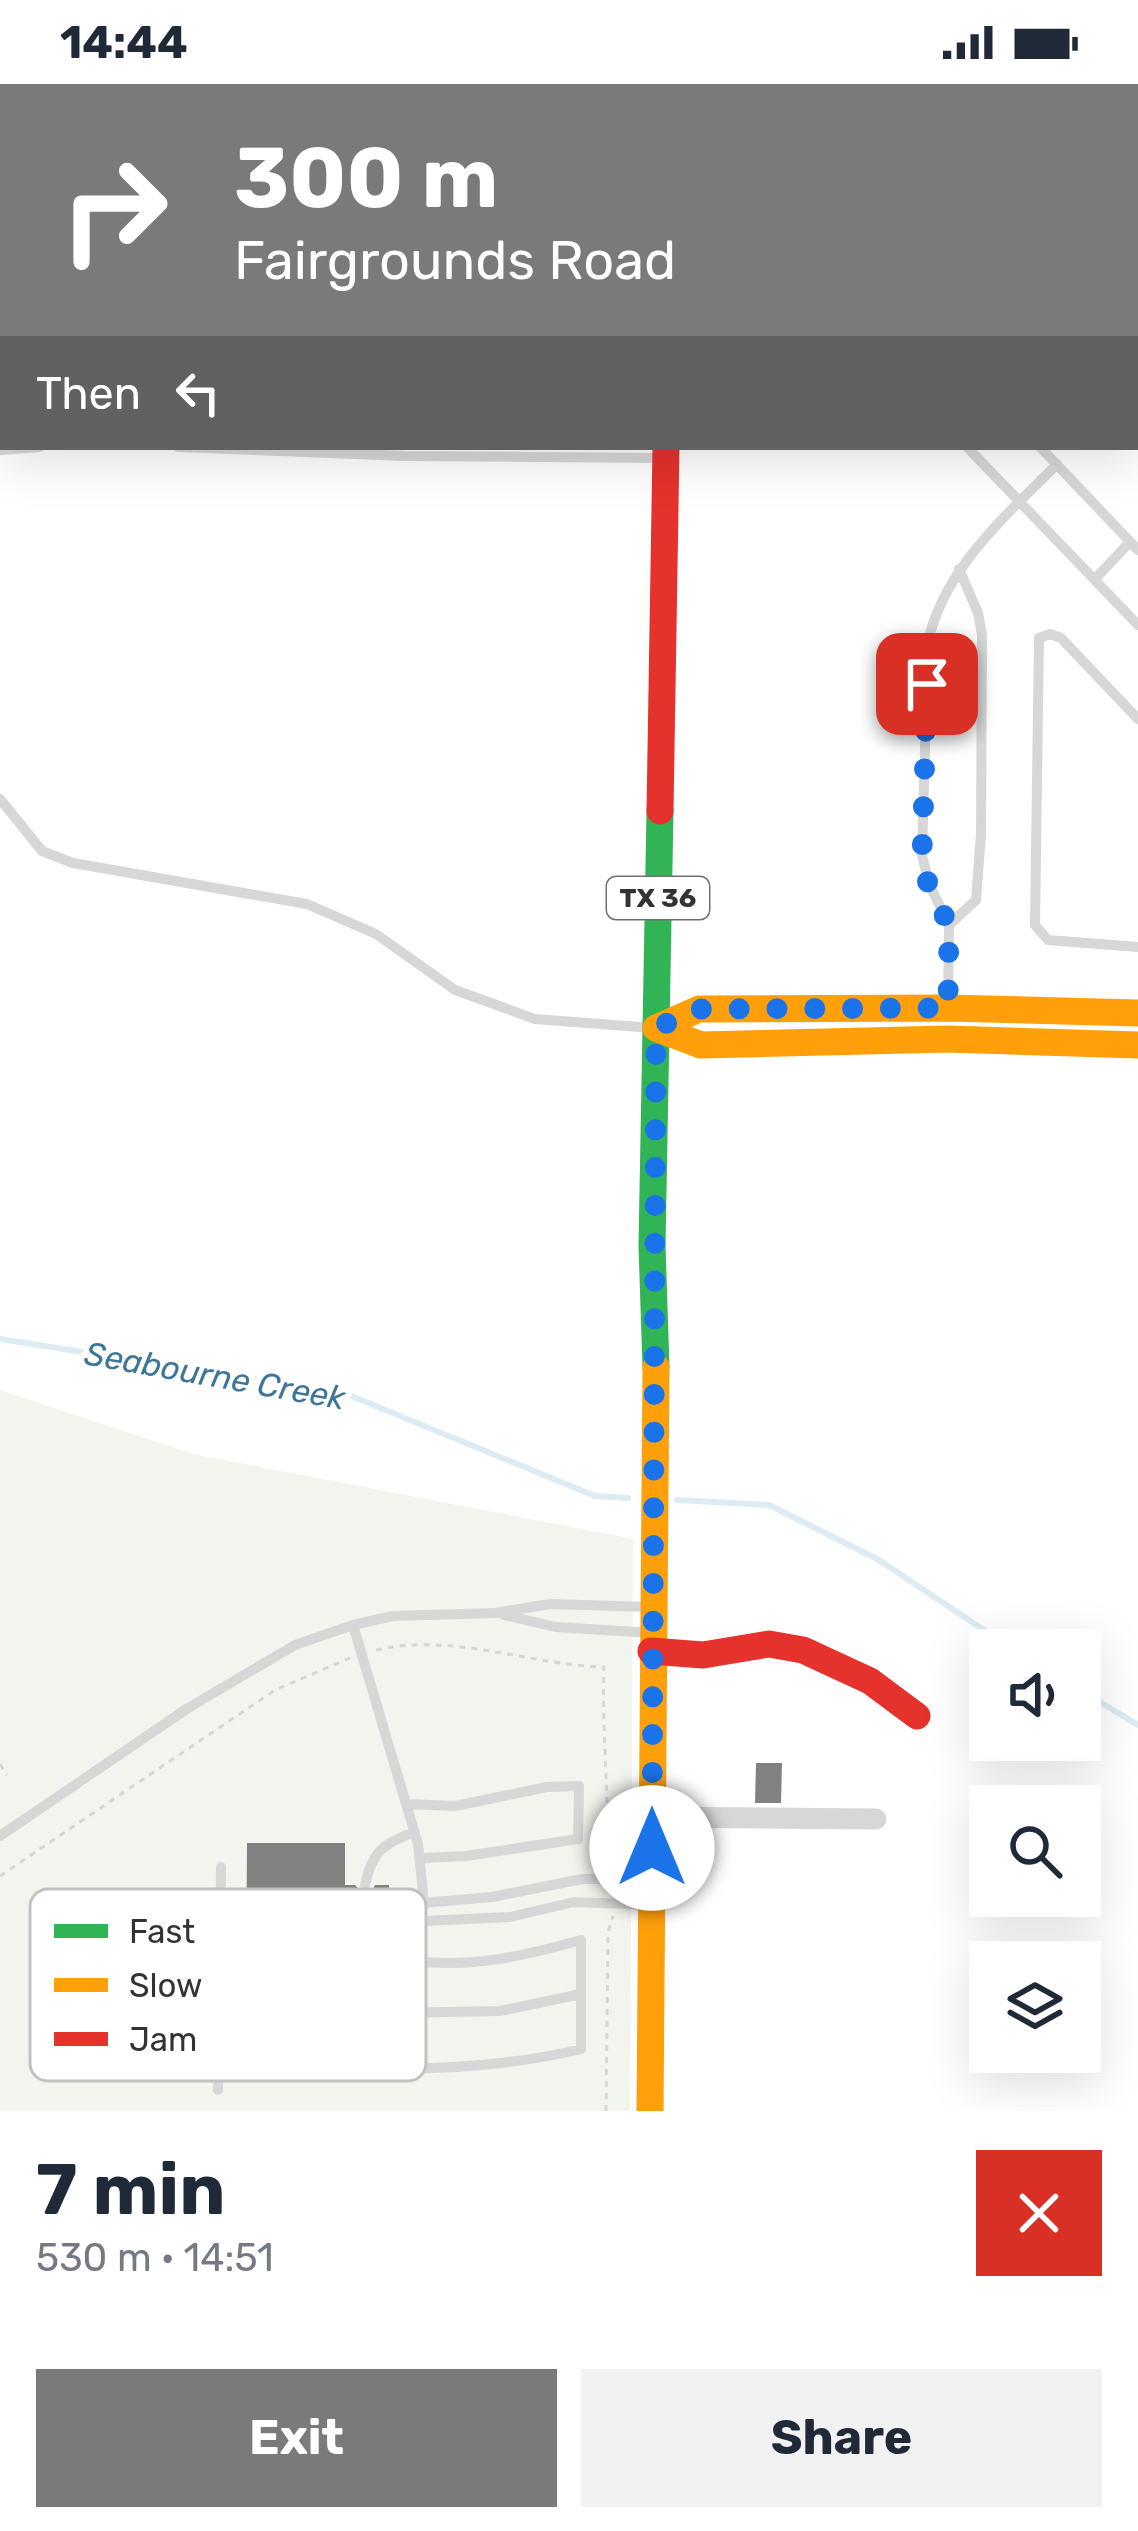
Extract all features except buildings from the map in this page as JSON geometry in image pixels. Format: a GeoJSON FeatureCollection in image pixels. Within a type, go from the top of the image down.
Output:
{"type":"FeatureCollection","features":[{"type":"Feature","properties":{"kind":"main road","name":"TX 36"},"geometry":{"type":"LineString","coordinates":[[650,2111],[656,1028],[665,453]]}},
{"type":"Feature","properties":{"kind":"main road"},"geometry":{"type":"LineString","coordinates":[[656,1028],[699,1009],[1138,1013]]}},
{"type":"Feature","properties":{"kind":"main road"},"geometry":{"type":"LineString","coordinates":[[656,1028],[701,1045],[948,1039],[1138,1045]]}},
{"type":"Feature","properties":{"kind":"main road"},"geometry":{"type":"LineString","coordinates":[[652,1630],[703,1654],[770,1644],[803,1650],[870,1681],[917,1716]]}},
{"type":"Feature","properties":{"kind":"street"},"geometry":{"type":"LineString","coordinates":[[653,1817],[876,1819]]}},
{"type":"Feature","properties":{"kind":"lane"},"geometry":{"type":"LineString","coordinates":[[254,450],[405,456],[665,453]]}},
{"type":"Feature","properties":{"kind":"lane"},"geometry":{"type":"LineString","coordinates":[[970,450],[1138,625]]}},
{"type":"Feature","properties":{"kind":"lane"},"geometry":{"type":"LineString","coordinates":[[1043,450],[1134,546],[1095,579]]}},
{"type":"Feature","properties":{"kind":"lane"},"geometry":{"type":"LineString","coordinates":[[948,1039],[949,925],[928,884],[922,855],[931,627],[934,612],[959,569],[1057,464]]}},
{"type":"Feature","properties":{"kind":"lane"},"geometry":{"type":"LineString","coordinates":[[949,925],[976,900],[981,834],[982,635],[959,569]]}},
{"type":"Feature","properties":{"kind":"lane"},"geometry":{"type":"LineString","coordinates":[[1138,718],[1061,638],[1050,634],[1040,638],[1035,925],[1048,940],[1138,947]]}},
{"type":"Feature","properties":{"kind":"lane"},"geometry":{"type":"LineString","coordinates":[[0,799],[42,851],[73,863],[307,904],[376,934],[454,990],[535,1019],[656,1028]]}},
{"type":"Feature","properties":{"kind":"lane"},"geometry":{"type":"LineString","coordinates":[[0,1836],[232,1679],[295,1645],[353,1624],[393,1616],[495,1613],[550,1604],[652,1630]]}},
{"type":"Feature","properties":{"kind":"lane"},"geometry":{"type":"LineString","coordinates":[[495,1613],[556,1628],[652,1630]]}},
{"type":"Feature","properties":{"kind":"lane"},"geometry":{"type":"LineString","coordinates":[[353,1624],[415,1832],[422,1889]]}},
{"type":"Feature","properties":{"kind":"lane"},"geometry":{"type":"LineString","coordinates":[[407,1804],[455,1806],[547,1787],[579,1786],[578,1839],[420,1858]]}},
{"type":"Feature","properties":{"kind":"lane"},"geometry":{"type":"LineString","coordinates":[[364,1885],[375,1853],[388,1841],[415,1832]]}},
{"type":"Feature","properties":{"kind":"lane"},"geometry":{"type":"LineString","coordinates":[[220,1867],[220,1889]]}},
{"type":"Feature","properties":{"kind":"lane"},"geometry":{"type":"LineString","coordinates":[[426,1903],[492,1898],[582,1879],[652,1892]]}},
{"type":"Feature","properties":{"kind":"lane"},"geometry":{"type":"LineString","coordinates":[[426,1922],[509,1917],[652,1892]]}},
{"type":"Feature","properties":{"kind":"lane"},"geometry":{"type":"LineString","coordinates":[[426,1961],[512,1960],[581,1940],[581,2049],[496,2065],[426,2066]]}},
{"type":"Feature","properties":{"kind":"lane"},"geometry":{"type":"LineString","coordinates":[[426,2012],[500,2011],[581,1994]]}},
{"type":"Feature","properties":{"kind":"lane"},"geometry":{"type":"LineString","coordinates":[[218,2081],[218,2090]]}},
{"type":"Feature","properties":{"kind":"path"},"geometry":{"type":"LineString","coordinates":[[0,1764],[7,1775]]}},
{"type":"Feature","properties":{"kind":"shaded area"},"geometry":{"type":"Polygon","coordinates":[[[0,1390],[193,1454],[633,1539],[630,2111],[0,2111],[0,1390]]]}},
{"type":"Feature","properties":{"kind":"waterway","name":"Seabourne Creek"},"geometry":{"type":"LineString","coordinates":[[0,1339],[344,1393],[595,1496],[628,1498]]}},
{"type":"Feature","properties":{"kind":"waterway","name":"Seabourne Creek"},"geometry":{"type":"LineString","coordinates":[[677,1500],[769,1505],[879,1560],[982,1629]]}},
{"type":"Feature","properties":{"kind":"waterway","name":"Seabourne Creek"},"geometry":{"type":"LineString","coordinates":[[1101,1703],[1138,1725]]}},
{"type":"Feature","properties":{"kind":"traffic: fast"},"geometry":{"type":"LineString","coordinates":[[656,1367],[652,1246],[660,811]]}},
{"type":"Feature","properties":{"kind":"traffic: slow"},"geometry":{"type":"LineString","coordinates":[[656,1028],[699,1009],[1138,1013]]}},
{"type":"Feature","properties":{"kind":"traffic: slow"},"geometry":{"type":"LineString","coordinates":[[656,1028],[701,1045],[948,1039],[1138,1045]]}},
{"type":"Feature","properties":{"kind":"traffic: slow"},"geometry":{"type":"LineString","coordinates":[[650,2111],[656,1367]]}},
{"type":"Feature","properties":{"kind":"traffic: jam"},"geometry":{"type":"LineString","coordinates":[[660,811],[666,450]]}},
{"type":"Feature","properties":{"kind":"traffic: jam"},"geometry":{"type":"LineString","coordinates":[[651,1651],[703,1655],[769,1644],[803,1650],[870,1681],[917,1716]]}},
{"type":"Feature","properties":{"kind":"route"},"geometry":{"type":"LineString","coordinates":[[652,1848],[656,1028],[699,1009],[948,1008],[949,925],[928,884],[922,855],[927,684]]}}]}
